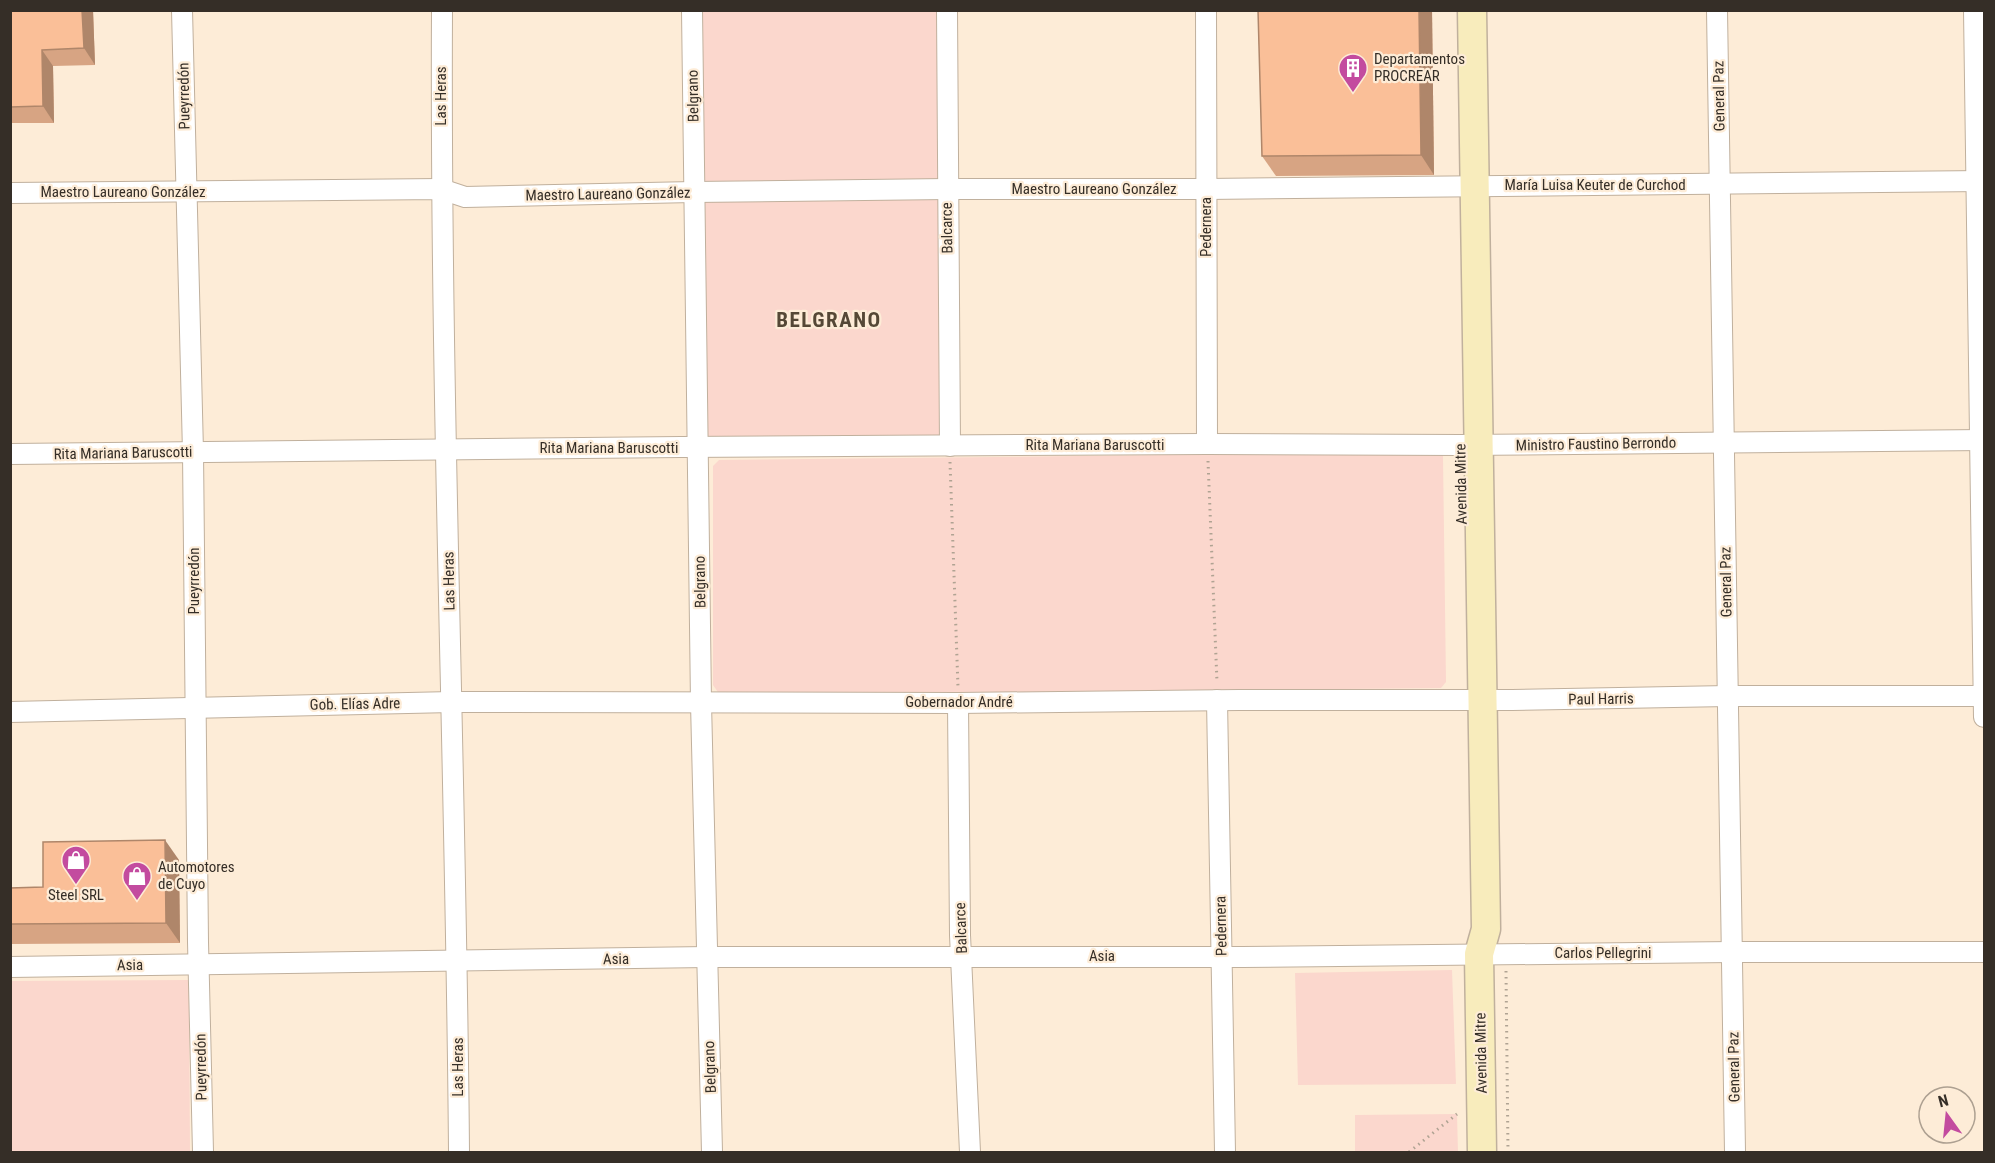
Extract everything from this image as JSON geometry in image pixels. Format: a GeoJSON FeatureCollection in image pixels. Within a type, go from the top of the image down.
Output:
{"type":"FeatureCollection","features":[{"type":"Feature","properties":{"kind":"main road","name":"Avenida Mitre"},"geometry":{"type":"LineString","coordinates":[[1453,10],[1465,186],[1472,700],[1486,929],[1479,954],[1482,1152]]}},
{"type":"Feature","properties":{"kind":"main road","name":"Avenida Mitre"},"geometry":{"type":"LineString","coordinates":[[1465,186],[1472,10]]}},
{"type":"Feature","properties":{"kind":"street","name":"Pueyrredón"},"geometry":{"type":"LineString","coordinates":[[182,10],[193,452],[203,1152]]}},
{"type":"Feature","properties":{"kind":"street","name":"Las Heras"},"geometry":{"type":"LineString","coordinates":[[442,10],[441,189],[459,1152]]}},
{"type":"Feature","properties":{"kind":"street","name":"Belgrano"},"geometry":{"type":"LineString","coordinates":[[692,10],[693,192],[699,447],[700,703],[712,1152]]}},
{"type":"Feature","properties":{"kind":"street","name":"Balcarce"},"geometry":{"type":"LineString","coordinates":[[947,10],[950,446]]}},
{"type":"Feature","properties":{"kind":"street","name":"Pedernera"},"geometry":{"type":"LineString","coordinates":[[1206,10],[1207,444]]}},
{"type":"Feature","properties":{"kind":"street","name":"General Paz"},"geometry":{"type":"LineString","coordinates":[[1717,10],[1735,1152]]}},
{"type":"Feature","properties":{"kind":"street"},"geometry":{"type":"LineString","coordinates":[[1974,10],[1981,181],[1984,717]]}},
{"type":"Feature","properties":{"kind":"street","name":"María Luisa Keuter de Curchod"},"geometry":{"type":"LineString","coordinates":[[1206,189],[1981,181]]}},
{"type":"Feature","properties":{"kind":"street","name":"Maestro Laureano González"},"geometry":{"type":"LineString","coordinates":[[10,193],[441,189],[465,197],[947,189],[1206,189]]}},
{"type":"Feature","properties":{"kind":"street","name":"Ministro Faustino Berrondo"},"geometry":{"type":"LineString","coordinates":[[1207,444],[1469,445],[1982,440]]}},
{"type":"Feature","properties":{"kind":"street","name":"Rita Mariana Baruscotti"},"geometry":{"type":"LineString","coordinates":[[10,454],[1207,444]]}},
{"type":"Feature","properties":{"kind":"street","name":"Paul Harris"},"geometry":{"type":"LineString","coordinates":[[1217,700],[1984,696]]}},
{"type":"Feature","properties":{"kind":"street","name":"Pedernera"},"geometry":{"type":"LineString","coordinates":[[1217,700],[1225,1152]]}},
{"type":"Feature","properties":{"kind":"street","name":"Gobernador André"},"geometry":{"type":"LineString","coordinates":[[700,703],[1217,700]]}},
{"type":"Feature","properties":{"kind":"street","name":"Gob. Elías Adre"},"geometry":{"type":"LineString","coordinates":[[10,712],[452,702],[700,703]]}},
{"type":"Feature","properties":{"kind":"street","name":"Balcarce"},"geometry":{"type":"LineString","coordinates":[[958,703],[962,957],[970,1152]]}},
{"type":"Feature","properties":{"kind":"street","name":"Carlos Pellegrini"},"geometry":{"type":"LineString","coordinates":[[1222,957],[1984,952]]}},
{"type":"Feature","properties":{"kind":"street","name":"Asia"},"geometry":{"type":"LineString","coordinates":[[10,967],[707,957],[1222,957]]}},
{"type":"Feature","properties":{"kind":"path"},"geometry":{"type":"LineString","coordinates":[[1207,444],[1217,700]]}},
{"type":"Feature","properties":{"kind":"path"},"geometry":{"type":"LineString","coordinates":[[950,446],[958,703]]}},
{"type":"Feature","properties":{"kind":"path"},"geometry":{"type":"LineString","coordinates":[[1409,1152],[1457,1114]]}},
{"type":"Feature","properties":{"kind":"shaded area"},"geometry":{"type":"Polygon","coordinates":[[[691,11],[947,11],[950,446],[699,447],[691,11]]]}},
{"type":"Feature","properties":{"kind":"shaded area"},"geometry":{"type":"Polygon","coordinates":[[[1438,452],[1443,456],[1446,682],[1441,688],[720,695],[713,685],[713,466],[719,460],[1438,452]]]}},
{"type":"Feature","properties":{"kind":"shaded area"},"geometry":{"type":"Polygon","coordinates":[[[1452,970],[1456,1084],[1298,1085],[1295,973],[1452,970]]]}},
{"type":"Feature","properties":{"kind":"shaded area"},"geometry":{"type":"Polygon","coordinates":[[[189,980],[190,1152],[11,1152],[11,981],[189,980]]]}},
{"type":"Feature","properties":{"kind":"shaded area"},"geometry":{"type":"Polygon","coordinates":[[[1457,1114],[1458,1152],[1355,1152],[1355,1115],[1457,1114]]]}},
{"type":"Feature","properties":{"kind":"building"},"geometry":{"type":"Polygon","coordinates":[[[10,10],[82,10],[84,48],[42,50],[43,106],[10,107],[10,10]]]}},
{"type":"Feature","properties":{"kind":"building","name":"Departamentos PROCREAR"},"geometry":{"type":"Polygon","coordinates":[[[1258,10],[1419,10],[1421,155],[1262,156],[1258,10]]]}},
{"type":"Feature","properties":{"kind":"building"},"geometry":{"type":"Polygon","coordinates":[[[165,840],[166,923],[10,924],[10,888],[43,887],[43,842],[165,840]]]}},
{"type":"Feature","properties":{"kind":"place","name":"Departamentos PROCREAR"},"geometry":{"type":"Point","coordinates":[1353,94]}},
{"type":"Feature","properties":{"kind":"place","name":"Steel SRL"},"geometry":{"type":"Point","coordinates":[76,886]}},
{"type":"Feature","properties":{"kind":"place","name":"Automotores de Cuyo"},"geometry":{"type":"Point","coordinates":[137,902]}},
{"type":"Feature","properties":{"kind":"district","name":"BELGRANO"},"geometry":{"type":"Point","coordinates":[829,320]}}]}
